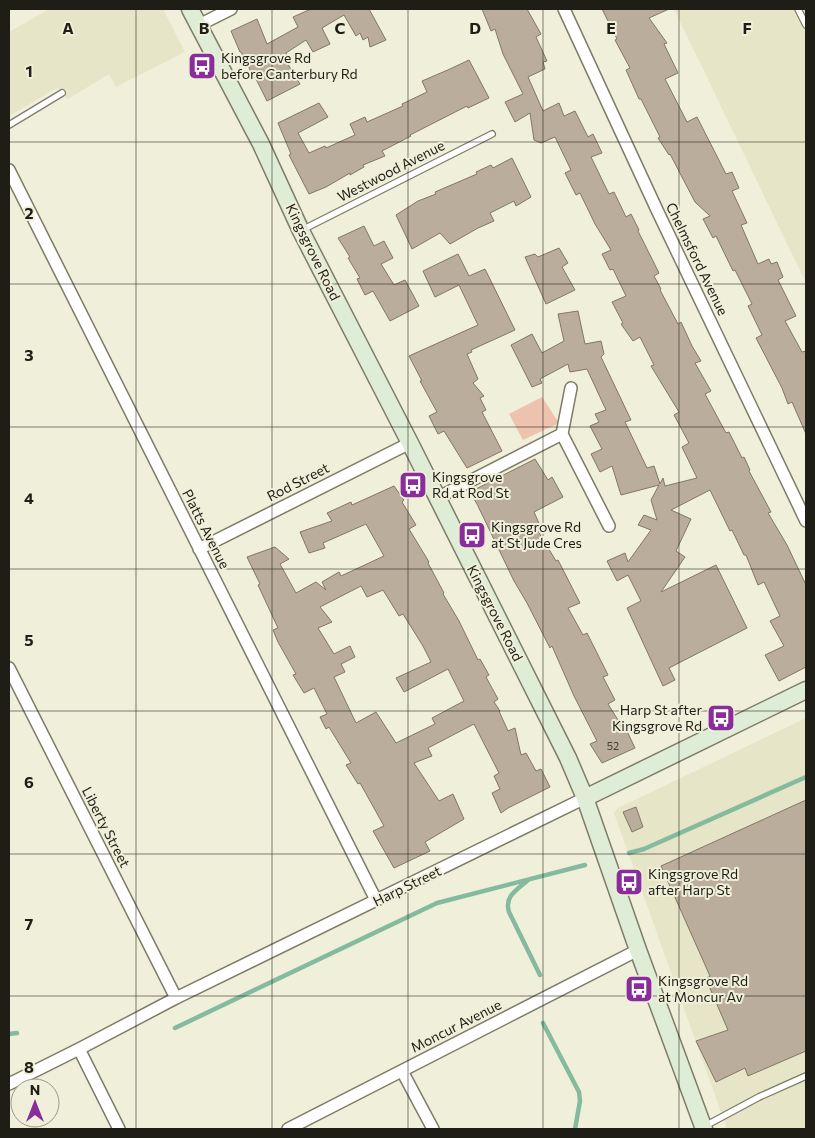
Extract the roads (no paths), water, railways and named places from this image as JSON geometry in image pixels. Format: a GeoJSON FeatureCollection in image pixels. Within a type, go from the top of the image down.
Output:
{"type":"FeatureCollection","features":[{"type":"Feature","properties":{"kind":"main road","name":"Kingsgrove Road"},"geometry":{"type":"LineString","coordinates":[[190,9],[261,144],[302,231],[568,758],[585,798],[638,950],[704,1128]]}},
{"type":"Feature","properties":{"kind":"main road","name":"Harp Street"},"geometry":{"type":"LineString","coordinates":[[585,798],[806,690]]}},
{"type":"Feature","properties":{"kind":"street"},"geometry":{"type":"LineString","coordinates":[[199,25],[231,9]]}},
{"type":"Feature","properties":{"kind":"street","name":"Chelmsford Avenue"},"geometry":{"type":"LineString","coordinates":[[564,9],[657,210],[806,521]]}},
{"type":"Feature","properties":{"kind":"street","name":"Platts Avenue"},"geometry":{"type":"LineString","coordinates":[[9,170],[376,900]]}},
{"type":"Feature","properties":{"kind":"street"},"geometry":{"type":"LineString","coordinates":[[571,388],[562,434],[609,526]]}},
{"type":"Feature","properties":{"kind":"street"},"geometry":{"type":"LineString","coordinates":[[437,498],[562,434]]}},
{"type":"Feature","properties":{"kind":"street","name":"Rod Street"},"geometry":{"type":"LineString","coordinates":[[199,549],[410,443]]}},
{"type":"Feature","properties":{"kind":"street","name":"Liberty Street"},"geometry":{"type":"LineString","coordinates":[[9,668],[176,998]]}},
{"type":"Feature","properties":{"kind":"street","name":"Harp Street"},"geometry":{"type":"LineString","coordinates":[[9,1084],[176,998],[585,798]]}},
{"type":"Feature","properties":{"kind":"street","name":"Moncur Avenue"},"geometry":{"type":"LineString","coordinates":[[288,1129],[638,950]]}},
{"type":"Feature","properties":{"kind":"street"},"geometry":{"type":"LineString","coordinates":[[79,1049],[119,1129]]}},
{"type":"Feature","properties":{"kind":"street"},"geometry":{"type":"LineString","coordinates":[[402,1071],[433,1129]]}},
{"type":"Feature","properties":{"kind":"lane"},"geometry":{"type":"LineString","coordinates":[[798,9],[806,25]]}},
{"type":"Feature","properties":{"kind":"lane"},"geometry":{"type":"LineString","coordinates":[[9,125],[62,94]]}},
{"type":"Feature","properties":{"kind":"lane","name":"Westwood Avenue"},"geometry":{"type":"LineString","coordinates":[[302,231],[492,134]]}},
{"type":"Feature","properties":{"kind":"lane"},"geometry":{"type":"LineString","coordinates":[[704,1128],[759,1097],[806,1076]]}},
{"type":"Feature","properties":{"kind":"waterway"},"geometry":{"type":"LineString","coordinates":[[629,853],[644,849],[806,777]]}},
{"type":"Feature","properties":{"kind":"waterway"},"geometry":{"type":"LineString","coordinates":[[175,1028],[437,903],[585,865]]}},
{"type":"Feature","properties":{"kind":"waterway"},"geometry":{"type":"LineString","coordinates":[[528,880],[512,894],[508,906],[509,912],[540,975]]}},
{"type":"Feature","properties":{"kind":"waterway"},"geometry":{"type":"LineString","coordinates":[[543,1023],[579,1092],[580,1101],[575,1129]]}},
{"type":"Feature","properties":{"kind":"waterway"},"geometry":{"type":"LineString","coordinates":[[9,1034],[17,1033]]}},
{"type":"Feature","properties":{"kind":"place","name":"Kingsgrove Rd before Canterbury Rd"},"geometry":{"type":"Point","coordinates":[202,66]}},
{"type":"Feature","properties":{"kind":"place","name":"Kingsgrove Rd at Rod St"},"geometry":{"type":"Point","coordinates":[413,485]}},
{"type":"Feature","properties":{"kind":"place","name":"Kingsgrove Rd at St Jude Cres"},"geometry":{"type":"Point","coordinates":[472,535]}},
{"type":"Feature","properties":{"kind":"place","name":"Harp St after Kingsgrove Rd"},"geometry":{"type":"Point","coordinates":[721,718]}},
{"type":"Feature","properties":{"kind":"place","name":"Kingsgrove Rd after Harp St"},"geometry":{"type":"Point","coordinates":[629,882]}},
{"type":"Feature","properties":{"kind":"place","name":"Kingsgrove Rd at Moncur Av"},"geometry":{"type":"Point","coordinates":[639,989]}}]}
